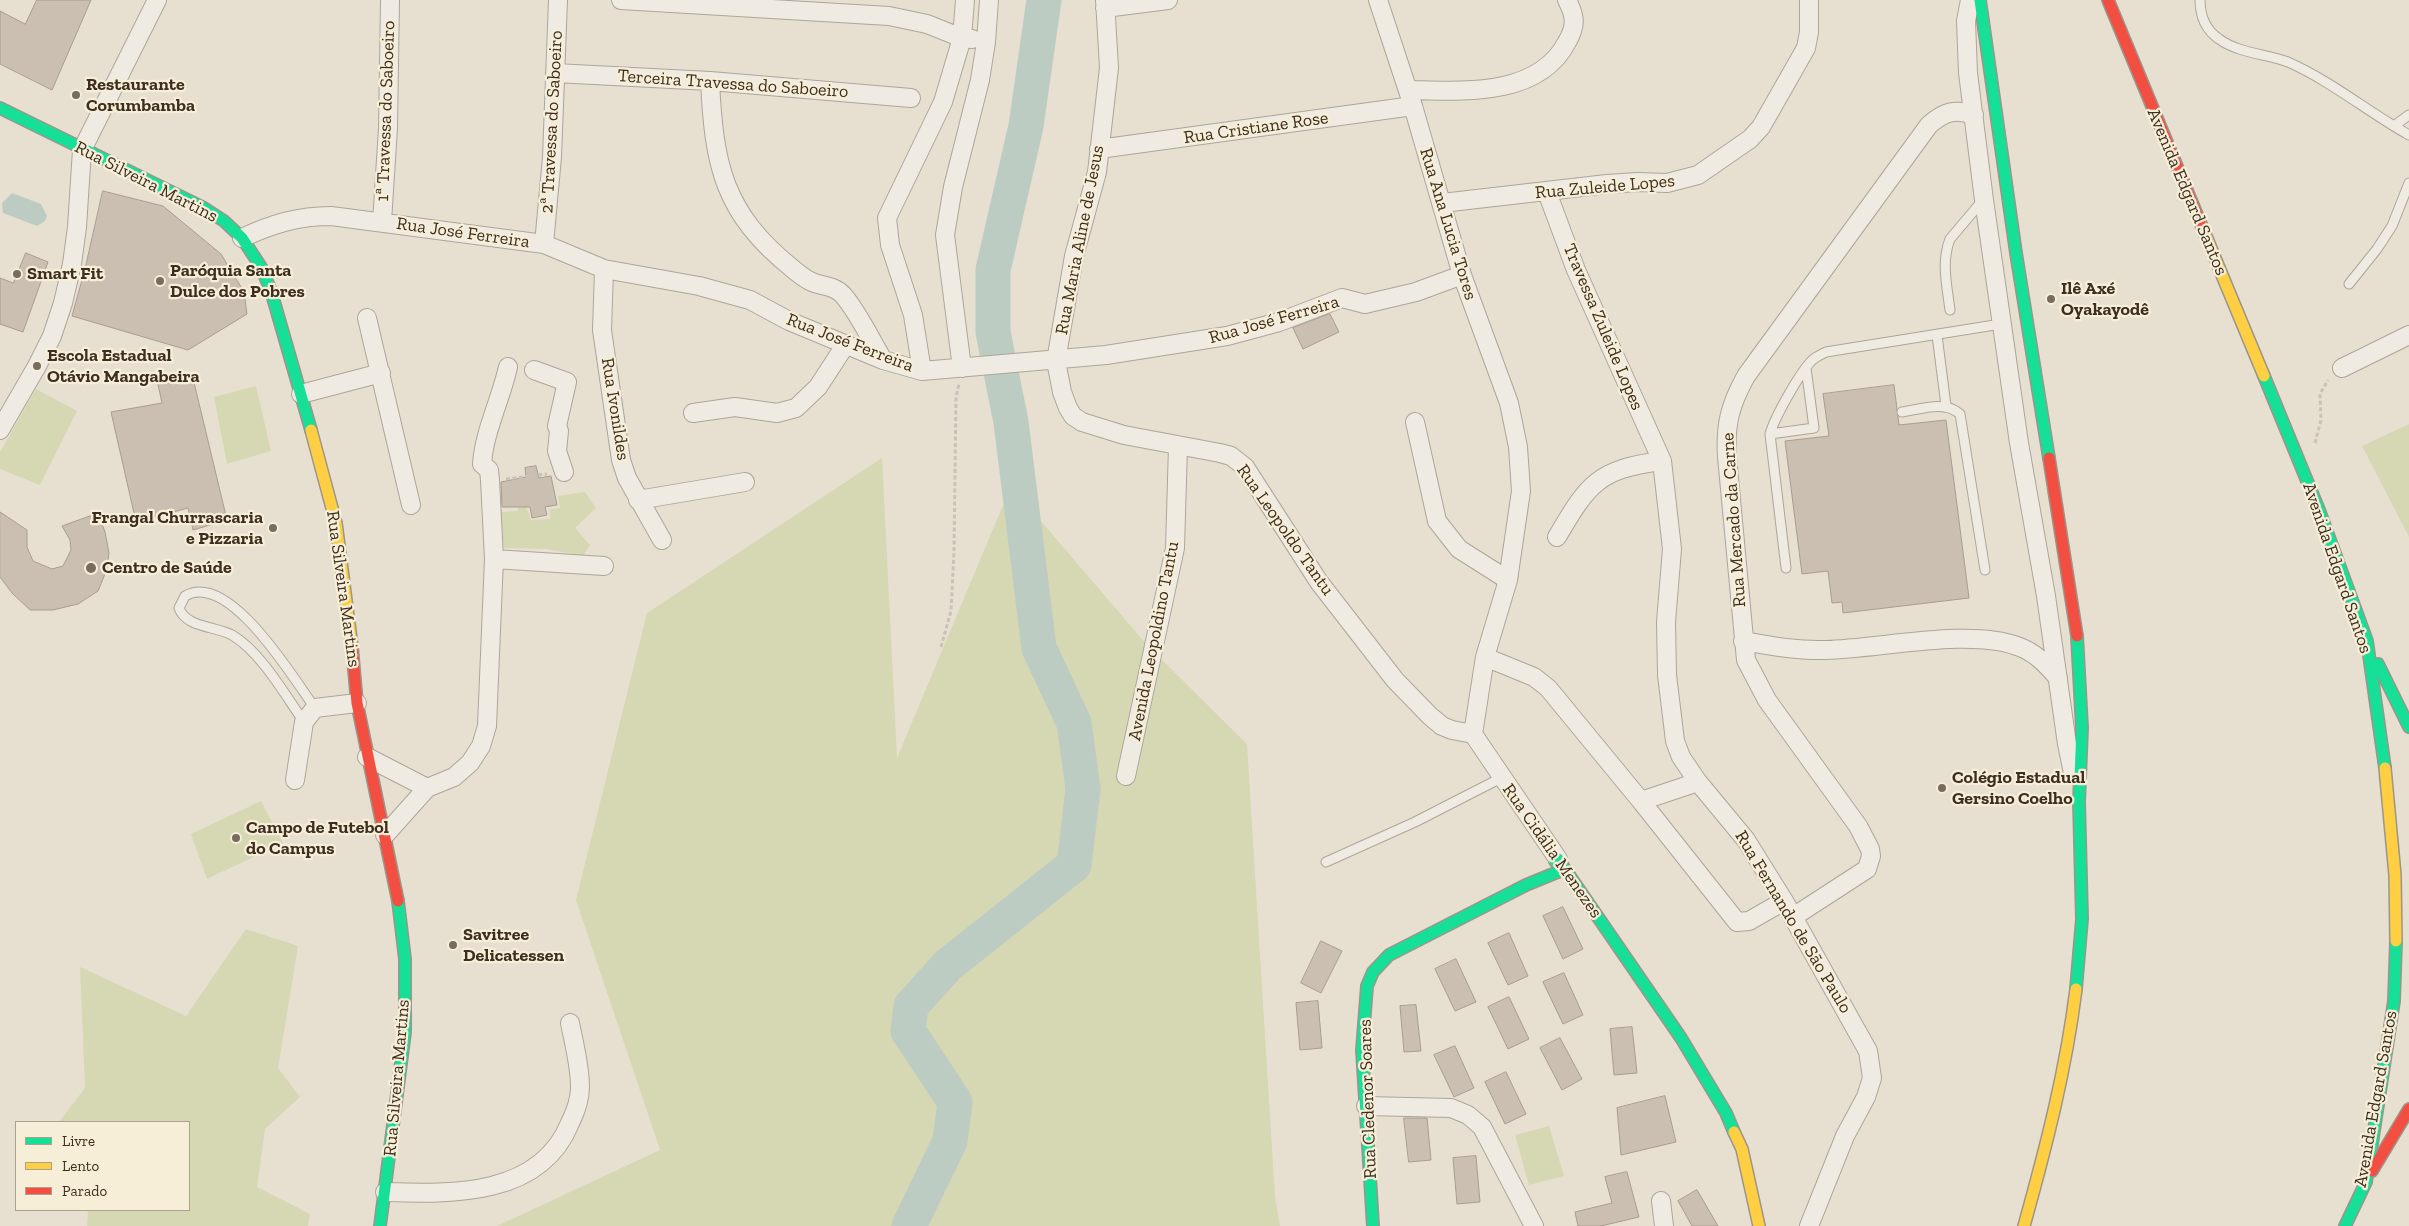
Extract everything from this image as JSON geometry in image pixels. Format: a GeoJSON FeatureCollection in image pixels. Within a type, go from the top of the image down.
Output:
{"type":"FeatureCollection","features":[{"type":"Feature","properties":{"kind":"main road"},"geometry":{"type":"LineString","coordinates":[[1980,0],[2016,253],[2077,635],[2082,728],[2079,802],[2082,919],[2076,991],[2070,1036],[2051,1131],[2024,1226]]}},
{"type":"Feature","properties":{"kind":"main road","name":"Avenida Edgard Santos"},"geometry":{"type":"LineString","coordinates":[[2108,0],[2301,467],[2367,641],[2384,756],[2395,875],[2396,950],[2394,1001],[2366,1182],[2345,1226]]}},
{"type":"Feature","properties":{"kind":"main road","name":"Rua Silveira Martins"},"geometry":{"type":"LineString","coordinates":[[0,108],[82,150],[204,208],[224,221],[242,238],[253,252],[271,292],[321,462],[336,523],[350,619],[357,704],[396,885],[406,959],[405,1032],[380,1226]]}},
{"type":"Feature","properties":{"kind":"main road"},"geometry":{"type":"LineString","coordinates":[[2367,641],[2409,727]]}},
{"type":"Feature","properties":{"kind":"main road","name":"Rua Cledenor Soares"},"geometry":{"type":"LineString","coordinates":[[1373,1226],[1362,1050],[1364,1005],[1367,986],[1372,972],[1389,955],[1526,885],[1562,864]]}},
{"type":"Feature","properties":{"kind":"main road","name":"Rua Cidália Menezes"},"geometry":{"type":"LineString","coordinates":[[1562,864],[1681,1038],[1726,1113],[1742,1148],[1759,1226]]}},
{"type":"Feature","properties":{"kind":"main road"},"geometry":{"type":"LineString","coordinates":[[2366,1182],[2409,1109]]}},
{"type":"Feature","properties":{"kind":"street"},"geometry":{"type":"LineString","coordinates":[[0,430],[52,336],[62,303],[72,264],[77,226],[82,150],[157,0]]}},
{"type":"Feature","properties":{"kind":"street","name":"1ª Travessa do Saboeiro"},"geometry":{"type":"LineString","coordinates":[[382,222],[388,128],[390,0]]}},
{"type":"Feature","properties":{"kind":"street","name":"2ª Travessa do Saboeiro"},"geometry":{"type":"LineString","coordinates":[[544,244],[552,157],[558,0]]}},
{"type":"Feature","properties":{"kind":"street"},"geometry":{"type":"LineString","coordinates":[[621,0],[889,16],[927,24],[962,38],[986,42]]}},
{"type":"Feature","properties":{"kind":"street"},"geometry":{"type":"LineString","coordinates":[[922,371],[913,315],[890,245],[887,218],[943,102],[962,38],[965,0]]}},
{"type":"Feature","properties":{"kind":"street"},"geometry":{"type":"LineString","coordinates":[[962,368],[946,235],[953,187],[980,80],[986,42],[989,0]]}},
{"type":"Feature","properties":{"kind":"street"},"geometry":{"type":"LineString","coordinates":[[1105,4],[1168,0]]}},
{"type":"Feature","properties":{"kind":"street","name":"Rua Ana Lucia Tores"},"geometry":{"type":"LineString","coordinates":[[1378,0],[1410,98],[1462,275],[1509,403],[1518,447],[1521,491],[1508,580]]}},
{"type":"Feature","properties":{"kind":"street","name":"Rua Cristiane Rose"},"geometry":{"type":"LineString","coordinates":[[1099,149],[1410,98],[1476,90],[1527,79],[1551,62],[1564,48],[1572,32],[1575,19],[1567,0]]}},
{"type":"Feature","properties":{"kind":"street","name":"Rua Zuleide Lopes"},"geometry":{"type":"LineString","coordinates":[[1442,203],[1607,184],[1683,181],[1698,175],[1718,163],[1750,139],[1761,127],[1776,97],[1799,64],[1809,32],[1809,0]]}},
{"type":"Feature","properties":{"kind":"street"},"geometry":{"type":"LineString","coordinates":[[1970,0],[1966,21],[1968,73],[1984,200],[2001,324],[2067,744],[2079,802]]}},
{"type":"Feature","properties":{"kind":"street","name":"Rua Maria Aline de Jesus"},"geometry":{"type":"LineString","coordinates":[[1056,361],[1074,256],[1091,195],[1099,149],[1109,68],[1105,4]]}},
{"type":"Feature","properties":{"kind":"street","name":"Terceira Travessa do Saboeiro"},"geometry":{"type":"LineString","coordinates":[[555,73],[710,80],[911,98]]}},
{"type":"Feature","properties":{"kind":"street"},"geometry":{"type":"LineString","coordinates":[[710,80],[715,146],[728,194],[774,253],[812,282],[829,286],[842,294],[883,360]]}},
{"type":"Feature","properties":{"kind":"street","name":"Rua Mercado da Carne"},"geometry":{"type":"LineString","coordinates":[[1793,917],[1864,873],[1871,856],[1870,849],[1858,826],[1767,700],[1749,666],[1743,641],[1725,431],[1736,394],[1814,280],[1929,125],[1940,115],[1952,110],[1974,115]]}},
{"type":"Feature","properties":{"kind":"street","name":"Travessa Zuleide Lopes"},"geometry":{"type":"LineString","coordinates":[[1547,192],[1576,270],[1662,461]]}},
{"type":"Feature","properties":{"kind":"street","name":"Rua José Ferreira"},"geometry":{"type":"LineString","coordinates":[[242,238],[285,220],[306,216],[331,216],[544,244],[604,269],[699,286],[750,300],[789,321],[883,360],[922,371],[1056,361],[1165,347],[1227,336],[1279,322],[1342,298],[1365,304],[1416,292],[1462,275]]}},
{"type":"Feature","properties":{"kind":"street","name":"Rua Ivonildes"},"geometry":{"type":"LineString","coordinates":[[604,269],[602,330],[618,440],[627,478],[662,540]]}},
{"type":"Feature","properties":{"kind":"street"},"geometry":{"type":"LineString","coordinates":[[367,318],[411,505]]}},
{"type":"Feature","properties":{"kind":"street"},"geometry":{"type":"LineString","coordinates":[[2342,368],[2409,335]]}},
{"type":"Feature","properties":{"kind":"street"},"geometry":{"type":"LineString","coordinates":[[693,413],[735,407],[777,413],[796,408],[818,387],[846,344]]}},
{"type":"Feature","properties":{"kind":"street","name":"Rua Leopoldo Tantu"},"geometry":{"type":"LineString","coordinates":[[1056,361],[1062,392],[1068,408],[1073,416],[1082,422],[1124,435],[1231,456],[1245,467],[1319,582],[1395,680],[1442,726],[1473,734]]}},
{"type":"Feature","properties":{"kind":"street"},"geometry":{"type":"LineString","coordinates":[[384,835],[427,788],[454,777],[470,763],[482,746],[487,726],[494,559],[490,480],[489,470],[482,464],[483,447],[497,408],[508,367]]}},
{"type":"Feature","properties":{"kind":"street"},"geometry":{"type":"LineString","coordinates":[[534,370],[567,382],[556,426],[559,431],[557,452],[564,472]]}},
{"type":"Feature","properties":{"kind":"street"},"geometry":{"type":"LineString","coordinates":[[301,394],[381,373]]}},
{"type":"Feature","properties":{"kind":"street"},"geometry":{"type":"LineString","coordinates":[[1415,422],[1437,521],[1459,549],[1508,580],[1485,657],[1473,734]]}},
{"type":"Feature","properties":{"kind":"street","name":"Avenida Leopoldino Tantu"},"geometry":{"type":"LineString","coordinates":[[1126,776],[1175,548],[1178,446]]}},
{"type":"Feature","properties":{"kind":"street"},"geometry":{"type":"LineString","coordinates":[[1557,538],[1577,503],[1603,476],[1617,469],[1662,461]]}},
{"type":"Feature","properties":{"kind":"street","name":"Rua Fernando de São Paulo"},"geometry":{"type":"LineString","coordinates":[[1662,461],[1672,549],[1666,622],[1670,712],[1675,741],[1681,757],[1698,782],[1746,840],[1784,902],[1861,1034],[1872,1066],[1872,1078],[1866,1097],[1846,1136],[1808,1226]]}},
{"type":"Feature","properties":{"kind":"street"},"geometry":{"type":"LineString","coordinates":[[638,500],[745,482]]}},
{"type":"Feature","properties":{"kind":"street"},"geometry":{"type":"LineString","coordinates":[[494,559],[604,566]]}},
{"type":"Feature","properties":{"kind":"street"},"geometry":{"type":"LineString","coordinates":[[1743,641],[1789,649],[1825,650],[1954,640],[1985,640],[2015,645],[2032,653],[2039,657],[2058,678]]}},
{"type":"Feature","properties":{"kind":"street"},"geometry":{"type":"LineString","coordinates":[[1485,657],[1534,677],[1548,688],[1641,801],[1736,922],[1749,921],[1784,902]]}},
{"type":"Feature","properties":{"kind":"street"},"geometry":{"type":"LineString","coordinates":[[295,780],[310,715],[357,704]]}},
{"type":"Feature","properties":{"kind":"street","name":"Rua Cidália Menezes"},"geometry":{"type":"LineString","coordinates":[[1473,734],[1501,778],[1562,864]]}},
{"type":"Feature","properties":{"kind":"street"},"geometry":{"type":"LineString","coordinates":[[367,757],[427,788]]}},
{"type":"Feature","properties":{"kind":"street"},"geometry":{"type":"LineString","coordinates":[[1641,801],[1698,782]]}},
{"type":"Feature","properties":{"kind":"street"},"geometry":{"type":"LineString","coordinates":[[385,1192],[445,1194],[485,1189],[542,1164],[563,1141],[573,1116],[580,1088],[570,1023]]}},
{"type":"Feature","properties":{"kind":"street"},"geometry":{"type":"LineString","coordinates":[[1366,1106],[1451,1108],[1468,1115],[1482,1127],[1534,1226]]}},
{"type":"Feature","properties":{"kind":"street"},"geometry":{"type":"LineString","coordinates":[[1661,1201],[1664,1226]]}},
{"type":"Feature","properties":{"kind":"lane"},"geometry":{"type":"LineString","coordinates":[[2200,0],[2200,12],[2207,27],[2219,39],[2235,48],[2288,63],[2328,83],[2409,135]]}},
{"type":"Feature","properties":{"kind":"lane"},"geometry":{"type":"LineString","coordinates":[[2394,126],[2409,115]]}},
{"type":"Feature","properties":{"kind":"lane"},"geometry":{"type":"LineString","coordinates":[[2349,284],[2377,249],[2392,226],[2409,183]]}},
{"type":"Feature","properties":{"kind":"lane"},"geometry":{"type":"LineString","coordinates":[[1950,310],[1944,257],[1947,246],[1950,239],[1984,200]]}},
{"type":"Feature","properties":{"kind":"lane"},"geometry":{"type":"LineString","coordinates":[[1786,568],[1770,434],[1773,424],[1806,368],[1814,358],[1826,352],[2001,324]]}},
{"type":"Feature","properties":{"kind":"lane"},"geometry":{"type":"LineString","coordinates":[[1937,335],[1946,406]]}},
{"type":"Feature","properties":{"kind":"lane"},"geometry":{"type":"LineString","coordinates":[[1770,434],[1814,428],[1806,368]]}},
{"type":"Feature","properties":{"kind":"lane"},"geometry":{"type":"LineString","coordinates":[[1902,412],[1946,406],[1954,408],[1960,414],[1985,570]]}},
{"type":"Feature","properties":{"kind":"lane"},"geometry":{"type":"LineString","coordinates":[[199,590],[208,592],[230,603],[245,616],[310,715],[249,649],[233,635],[194,623],[181,614],[179,608],[185,596],[199,590]]}},
{"type":"Feature","properties":{"kind":"lane"},"geometry":{"type":"LineString","coordinates":[[1326,862],[1415,822],[1501,778]]}},
{"type":"Feature","properties":{"kind":"path"},"geometry":{"type":"LineString","coordinates":[[941,647],[951,611],[954,552],[956,397],[962,368]]}},
{"type":"Feature","properties":{"kind":"path"},"geometry":{"type":"LineString","coordinates":[[2301,467],[2317,439],[2321,420],[2320,394],[2329,378],[2342,368]]}},
{"type":"Feature","properties":{"kind":"path"},"geometry":{"type":"LineString","coordinates":[[490,480],[564,472]]}},
{"type":"Feature","properties":{"kind":"green space"},"geometry":{"type":"Polygon","coordinates":[[[256,386],[271,451],[227,464],[214,397],[256,386]]]}},
{"type":"Feature","properties":{"kind":"green space"},"geometry":{"type":"Polygon","coordinates":[[[36,389],[77,411],[40,485],[0,469],[0,452],[36,389]]]}},
{"type":"Feature","properties":{"kind":"green space"},"geometry":{"type":"Polygon","coordinates":[[[2409,424],[2409,537],[2362,446],[2409,424]]]}},
{"type":"Feature","properties":{"kind":"green space"},"geometry":{"type":"Polygon","coordinates":[[[882,458],[897,758],[1011,486],[1147,645],[1247,744],[1275,1196],[1280,1226],[497,1226],[660,1150],[576,900],[647,613],[882,458]]]}},
{"type":"Feature","properties":{"kind":"green space"},"geometry":{"type":"Polygon","coordinates":[[[585,492],[596,508],[575,528],[590,545],[583,556],[547,549],[504,548],[500,512],[517,511],[519,507],[526,506],[531,520],[550,519],[549,509],[560,508],[558,496],[585,492]]]}},
{"type":"Feature","properties":{"kind":"green space","name":"Campo de Futebol do Campus"},"geometry":{"type":"Polygon","coordinates":[[[261,801],[283,843],[207,879],[191,834],[261,801]]]}},
{"type":"Feature","properties":{"kind":"green space"},"geometry":{"type":"Polygon","coordinates":[[[246,929],[298,946],[278,1068],[300,1097],[265,1129],[257,1187],[310,1214],[308,1226],[87,1226],[88,1211],[190,1211],[190,1121],[60,1121],[85,1088],[80,967],[186,1016],[246,929]]]}},
{"type":"Feature","properties":{"kind":"green space"},"geometry":{"type":"Polygon","coordinates":[[[1549,1126],[1564,1176],[1529,1185],[1515,1135],[1549,1126]]]}},
{"type":"Feature","properties":{"kind":"shaded area"},"geometry":{"type":"Polygon","coordinates":[[[12,193],[41,204],[47,216],[45,221],[37,226],[3,213],[2,203],[12,193]]]}},
{"type":"Feature","properties":{"kind":"building"},"geometry":{"type":"Polygon","coordinates":[[[37,0],[91,0],[52,90],[0,64],[0,11],[25,24],[37,0]]]}},
{"type":"Feature","properties":{"kind":"building","name":"Paróquia Santa Dulce dos Pobres"},"geometry":{"type":"Polygon","coordinates":[[[103,191],[163,206],[221,254],[244,292],[247,314],[188,350],[72,316],[103,191]]]}},
{"type":"Feature","properties":{"kind":"building"},"geometry":{"type":"Polygon","coordinates":[[[26,253],[48,262],[23,332],[0,324],[0,278],[13,283],[26,253]]]}},
{"type":"Feature","properties":{"kind":"building"},"geometry":{"type":"Polygon","coordinates":[[[1330,314],[1339,332],[1303,349],[1293,328],[1330,314]]]}},
{"type":"Feature","properties":{"kind":"building"},"geometry":{"type":"Polygon","coordinates":[[[192,374],[227,520],[193,530],[188,508],[136,522],[111,412],[162,403],[157,380],[192,374]]]}},
{"type":"Feature","properties":{"kind":"building"},"geometry":{"type":"Polygon","coordinates":[[[1894,385],[1899,425],[1946,420],[1969,598],[1843,613],[1842,602],[1832,603],[1828,571],[1802,574],[1785,441],[1829,436],[1823,394],[1894,385]]]}},
{"type":"Feature","properties":{"kind":"building"},"geometry":{"type":"Polygon","coordinates":[[[536,466],[539,478],[551,476],[557,505],[545,507],[547,515],[532,518],[530,507],[502,507],[501,482],[526,477],[525,468],[536,466]]]}},
{"type":"Feature","properties":{"kind":"building"},"geometry":{"type":"Polygon","coordinates":[[[0,512],[27,530],[27,547],[33,561],[52,569],[63,566],[71,550],[70,540],[62,526],[98,513],[105,532],[109,553],[107,569],[98,591],[78,604],[53,610],[30,610],[12,593],[0,577],[0,512]]]}},
{"type":"Feature","properties":{"kind":"building"},"geometry":{"type":"Polygon","coordinates":[[[1563,907],[1583,949],[1563,959],[1543,916],[1563,907]]]}},
{"type":"Feature","properties":{"kind":"building"},"geometry":{"type":"Polygon","coordinates":[[[1509,933],[1528,976],[1508,985],[1488,943],[1509,933]]]}},
{"type":"Feature","properties":{"kind":"building"},"geometry":{"type":"Polygon","coordinates":[[[1321,941],[1342,951],[1321,993],[1301,983],[1321,941]]]}},
{"type":"Feature","properties":{"kind":"building"},"geometry":{"type":"Polygon","coordinates":[[[1456,959],[1476,1002],[1455,1011],[1435,969],[1456,959]]]}},
{"type":"Feature","properties":{"kind":"building"},"geometry":{"type":"Polygon","coordinates":[[[1564,973],[1583,1015],[1563,1024],[1543,982],[1564,973]]]}},
{"type":"Feature","properties":{"kind":"building"},"geometry":{"type":"Polygon","coordinates":[[[1509,997],[1529,1039],[1508,1049],[1488,1007],[1509,997]]]}},
{"type":"Feature","properties":{"kind":"building"},"geometry":{"type":"Polygon","coordinates":[[[1318,1001],[1322,1048],[1300,1050],[1296,1003],[1318,1001]]]}},
{"type":"Feature","properties":{"kind":"building"},"geometry":{"type":"Polygon","coordinates":[[[1416,1005],[1421,1051],[1404,1052],[1400,1006],[1416,1005]]]}},
{"type":"Feature","properties":{"kind":"building"},"geometry":{"type":"Polygon","coordinates":[[[1632,1027],[1637,1073],[1614,1075],[1610,1029],[1632,1027]]]}},
{"type":"Feature","properties":{"kind":"building"},"geometry":{"type":"Polygon","coordinates":[[[1560,1038],[1582,1079],[1562,1090],[1540,1048],[1560,1038]]]}},
{"type":"Feature","properties":{"kind":"building"},"geometry":{"type":"Polygon","coordinates":[[[1455,1046],[1474,1088],[1454,1097],[1434,1055],[1455,1046]]]}},
{"type":"Feature","properties":{"kind":"building"},"geometry":{"type":"Polygon","coordinates":[[[1506,1072],[1526,1114],[1505,1124],[1485,1082],[1506,1072]]]}},
{"type":"Feature","properties":{"kind":"building"},"geometry":{"type":"Polygon","coordinates":[[[1665,1096],[1676,1142],[1621,1155],[1617,1108],[1665,1096]]]}},
{"type":"Feature","properties":{"kind":"building"},"geometry":{"type":"Polygon","coordinates":[[[1404,1118],[1427,1118],[1431,1160],[1409,1162],[1404,1118]]]}},
{"type":"Feature","properties":{"kind":"building"},"geometry":{"type":"Polygon","coordinates":[[[1476,1156],[1480,1202],[1457,1204],[1453,1158],[1476,1156]]]}},
{"type":"Feature","properties":{"kind":"building"},"geometry":{"type":"Polygon","coordinates":[[[1627,1172],[1639,1217],[1601,1226],[1578,1226],[1575,1212],[1612,1203],[1605,1177],[1627,1172]]]}},
{"type":"Feature","properties":{"kind":"building"},"geometry":{"type":"Polygon","coordinates":[[[1697,1190],[1718,1226],[1692,1226],[1678,1201],[1697,1190]]]}},
{"type":"Feature","properties":{"kind":"waterway"},"geometry":{"type":"LineString","coordinates":[[909,1226],[950,1141],[955,1102],[908,1031],[911,1006],[948,965],[1074,865],[1083,789],[1074,723],[1039,648],[1011,422],[993,332],[993,270],[1026,126],[1044,0]]}},
{"type":"Feature","properties":{"kind":"traffic: fast"},"geometry":{"type":"LineString","coordinates":[[1980,0],[2016,253],[2049,458]]}},
{"type":"Feature","properties":{"kind":"traffic: fast"},"geometry":{"type":"LineString","coordinates":[[0,108],[204,208],[224,221],[242,238],[261,267],[271,291],[311,430]]}},
{"type":"Feature","properties":{"kind":"traffic: fast"},"geometry":{"type":"LineString","coordinates":[[2264,376],[2319,510],[2367,641],[2385,768]]}},
{"type":"Feature","properties":{"kind":"traffic: fast"},"geometry":{"type":"LineString","coordinates":[[2076,989],[2082,919],[2079,802],[2082,728],[2077,636]]}},
{"type":"Feature","properties":{"kind":"traffic: fast"},"geometry":{"type":"LineString","coordinates":[[2378,664],[2409,727]]}},
{"type":"Feature","properties":{"kind":"traffic: fast"},"geometry":{"type":"LineString","coordinates":[[1555,861],[1558,859],[1681,1038],[1726,1113],[1734,1132]]}},
{"type":"Feature","properties":{"kind":"traffic: fast"},"geometry":{"type":"LineString","coordinates":[[1373,1226],[1362,1050],[1367,986],[1373,972],[1389,955],[1526,885],[1565,869]]}},
{"type":"Feature","properties":{"kind":"traffic: fast"},"geometry":{"type":"LineString","coordinates":[[380,1226],[405,1032],[405,959],[398,901]]}},
{"type":"Feature","properties":{"kind":"traffic: fast"},"geometry":{"type":"LineString","coordinates":[[2345,1226],[2366,1182],[2394,1001],[2396,941]]}},
{"type":"Feature","properties":{"kind":"traffic: slow"},"geometry":{"type":"LineString","coordinates":[[2200,222],[2264,376]]}},
{"type":"Feature","properties":{"kind":"traffic: slow"},"geometry":{"type":"LineString","coordinates":[[311,430],[336,523],[352,647]]}},
{"type":"Feature","properties":{"kind":"traffic: slow"},"geometry":{"type":"LineString","coordinates":[[2385,768],[2395,875],[2396,941]]}},
{"type":"Feature","properties":{"kind":"traffic: slow"},"geometry":{"type":"LineString","coordinates":[[2024,1226],[2040,1167],[2067,1049],[2076,989]]}},
{"type":"Feature","properties":{"kind":"traffic: slow"},"geometry":{"type":"LineString","coordinates":[[1734,1132],[1742,1149],[1759,1226]]}},
{"type":"Feature","properties":{"kind":"traffic: jam"},"geometry":{"type":"LineString","coordinates":[[2108,0],[2200,222]]}},
{"type":"Feature","properties":{"kind":"traffic: jam"},"geometry":{"type":"LineString","coordinates":[[2049,458],[2077,636]]}},
{"type":"Feature","properties":{"kind":"traffic: jam"},"geometry":{"type":"LineString","coordinates":[[352,647],[357,703],[398,901]]}},
{"type":"Feature","properties":{"kind":"traffic: jam"},"geometry":{"type":"LineString","coordinates":[[2372,1171],[2409,1109]]}},
{"type":"Feature","properties":{"kind":"place","name":"Restaurante Corumbamba"},"geometry":{"type":"Point","coordinates":[76,95]}},
{"type":"Feature","properties":{"kind":"place","name":"Smart Fit"},"geometry":{"type":"Point","coordinates":[17,274]}},
{"type":"Feature","properties":{"kind":"place","name":"Paróquia Santa Dulce dos Pobres"},"geometry":{"type":"Point","coordinates":[160,281]}},
{"type":"Feature","properties":{"kind":"place","name":"Ilê Axé Oyakayodê"},"geometry":{"type":"Point","coordinates":[2051,299]}},
{"type":"Feature","properties":{"kind":"place","name":"Escola Estadual Otávio Mangabeira"},"geometry":{"type":"Point","coordinates":[37,366]}},
{"type":"Feature","properties":{"kind":"place","name":"Frangal Churrascaria e Pizzaria"},"geometry":{"type":"Point","coordinates":[273,528]}},
{"type":"Feature","properties":{"kind":"place","name":"Centro de Saúde"},"geometry":{"type":"Point","coordinates":[91,568]}},
{"type":"Feature","properties":{"kind":"place","name":"Colégio Estadual Gersino Coelho"},"geometry":{"type":"Point","coordinates":[1942,788]}},
{"type":"Feature","properties":{"kind":"place","name":"Campo de Futebol do Campus"},"geometry":{"type":"Point","coordinates":[236,838]}},
{"type":"Feature","properties":{"kind":"place","name":"Savitree Delicatessen"},"geometry":{"type":"Point","coordinates":[453,945]}}]}
